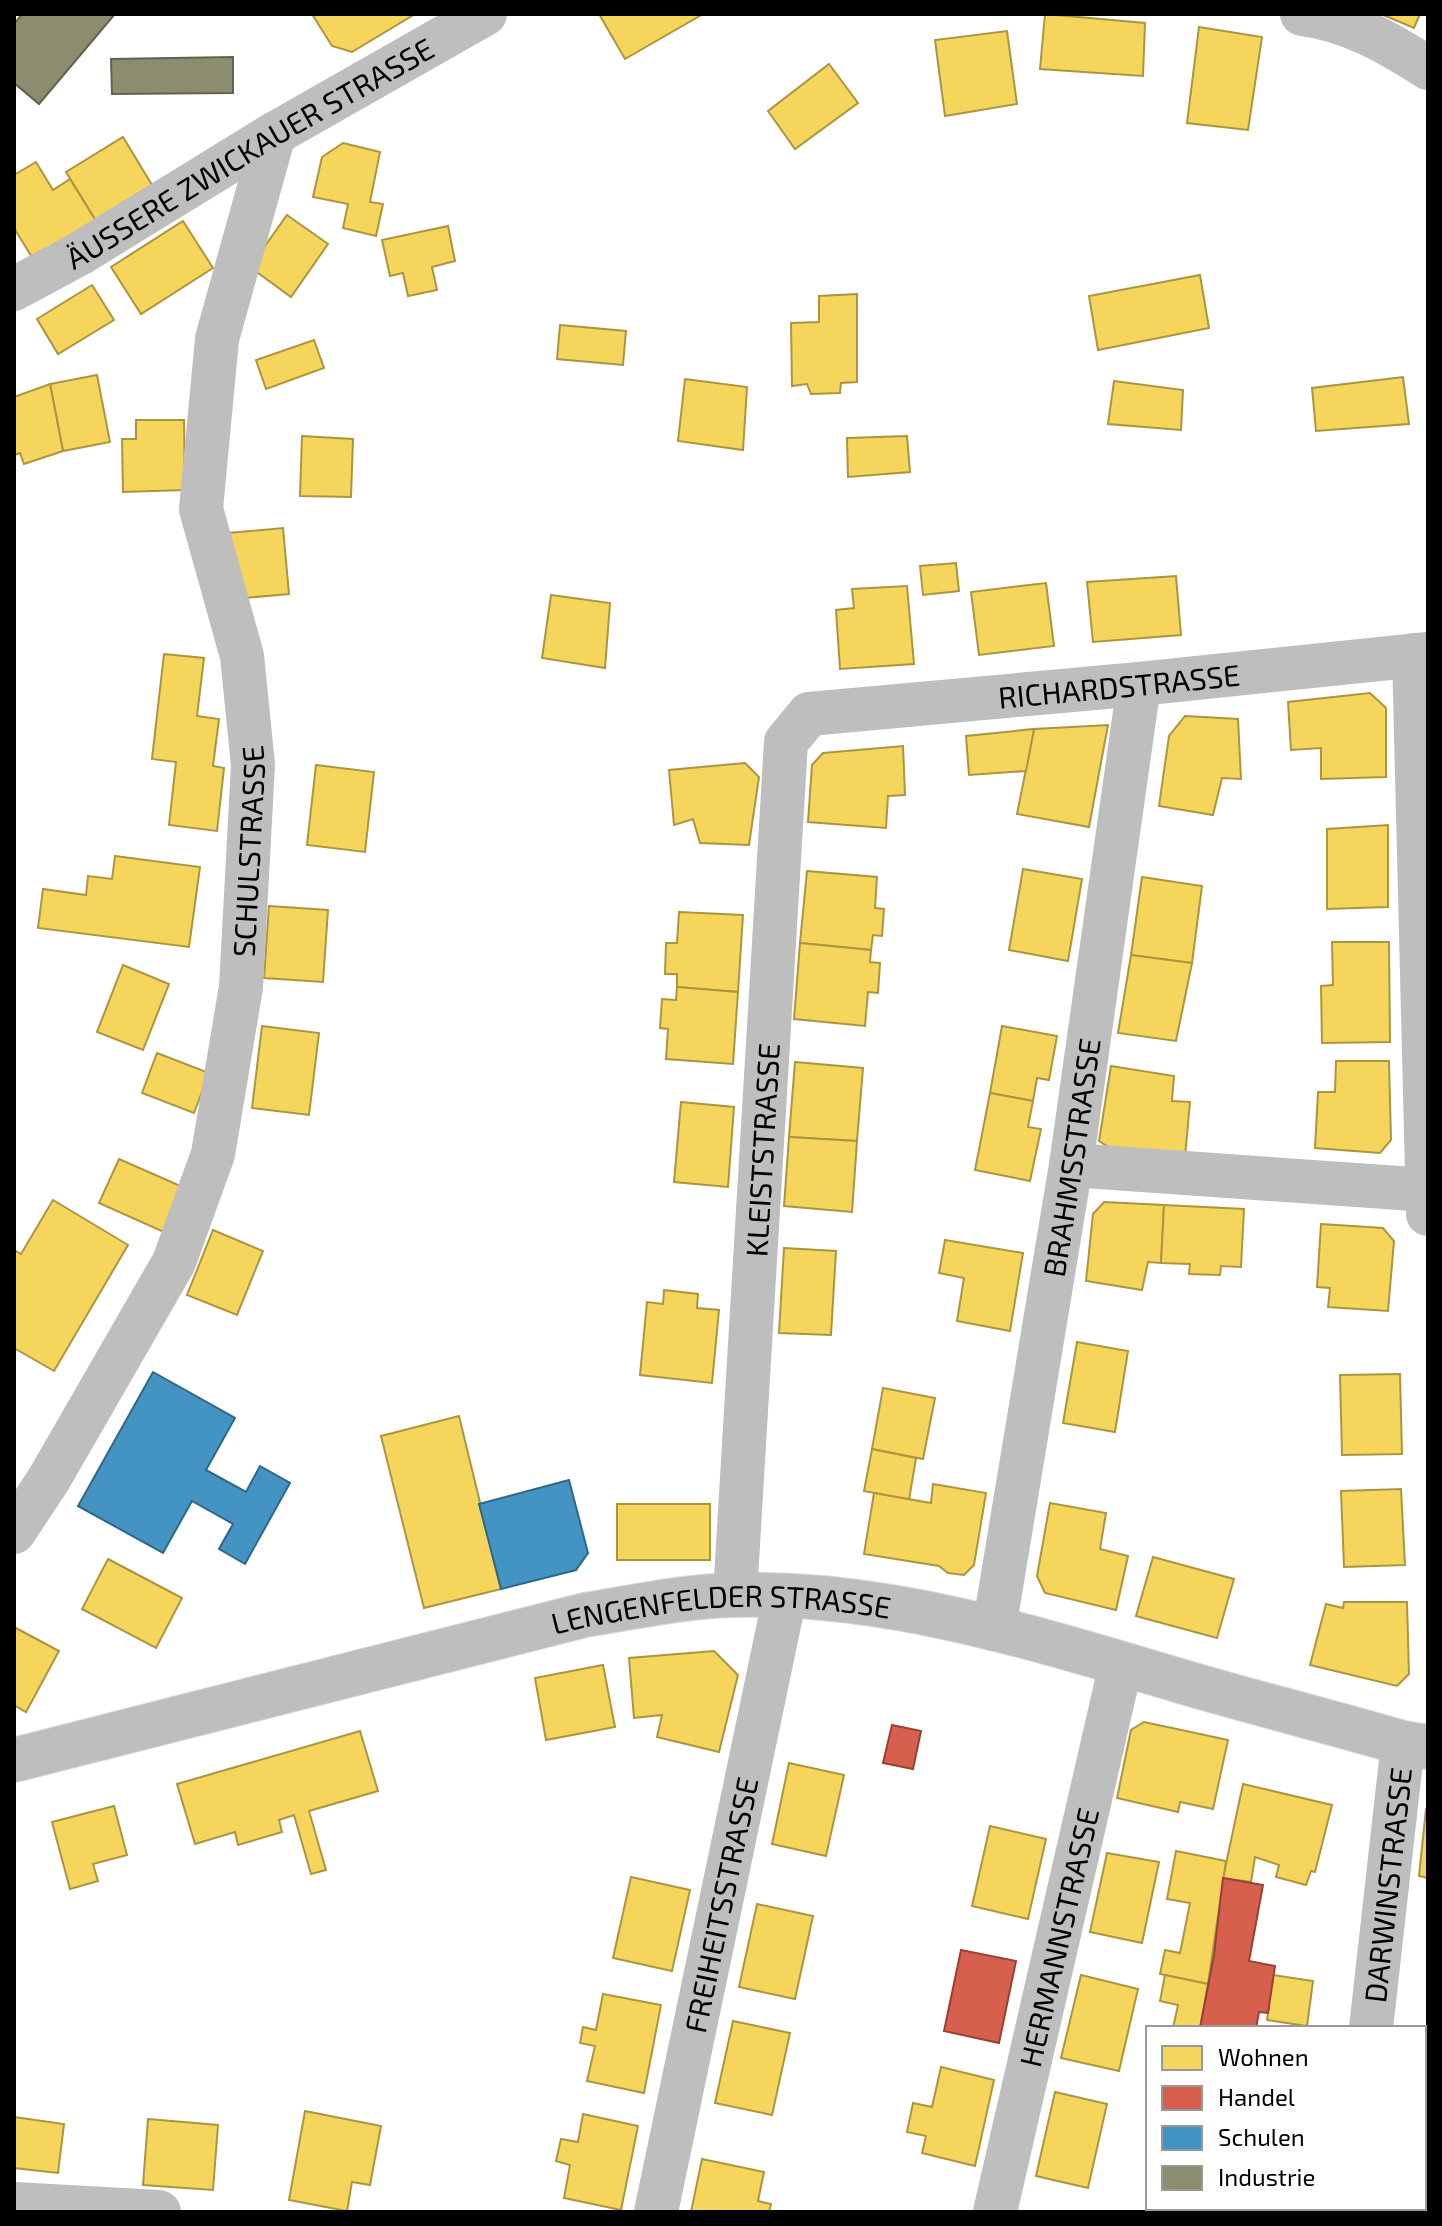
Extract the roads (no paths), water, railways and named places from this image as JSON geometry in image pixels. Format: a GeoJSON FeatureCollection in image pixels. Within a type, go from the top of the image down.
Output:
{"type":"FeatureCollection","features":[{"type":"Feature","properties":{"kind":"street","name":"ÄUSSERE ZWICKAUER STRASSE"},"geometry":{"type":"LineString","coordinates":[[14,289],[79,254],[274,134],[485,14]]}},
{"type":"Feature","properties":{"kind":"street"},"geometry":{"type":"LineString","coordinates":[[1302,14],[1332,18],[1392,45],[1428,68]]}},
{"type":"Feature","properties":{"kind":"street","name":"SCHULSTRASSE"},"geometry":{"type":"LineString","coordinates":[[14,1532],[49,1479],[174,1262],[213,1154],[241,987],[253,765],[242,656],[201,509],[217,339],[274,134]]}},
{"type":"Feature","properties":{"kind":"street"},"geometry":{"type":"LineString","coordinates":[[1421,654],[1428,1214]]}},
{"type":"Feature","properties":{"kind":"street","name":"RICHARDSTRASSE"},"geometry":{"type":"LineString","coordinates":[[809,714],[1421,654]]}},
{"type":"Feature","properties":{"kind":"street","name":"BRAHMSSTRASSE"},"geometry":{"type":"LineString","coordinates":[[994,1629],[1071,1165],[1139,684]]}},
{"type":"Feature","properties":{"kind":"street","name":"KLEISTSTRASSE"},"geometry":{"type":"LineString","coordinates":[[735,1595],[786,742],[809,714]]}},
{"type":"Feature","properties":{"kind":"street"},"geometry":{"type":"LineString","coordinates":[[1071,1165],[1428,1190]]}},
{"type":"Feature","properties":{"kind":"street","name":"LENGENFELDER STRASSE"},"geometry":{"type":"LineString","coordinates":[[14,1760],[358,1670],[585,1615],[735,1595],[870,1604],[994,1629],[1416,1745]]}},
{"type":"Feature","properties":{"kind":"street","name":"FREIHEITSSTRASSE"},"geometry":{"type":"LineString","coordinates":[[656,2212],[785,1596]]}},
{"type":"Feature","properties":{"kind":"street","name":"HERMANNSTRASSE"},"geometry":{"type":"LineString","coordinates":[[995,2212],[1121,1664]]}},
{"type":"Feature","properties":{"kind":"street","name":"DARWINSTRASSE"},"geometry":{"type":"LineString","coordinates":[[1371,2026],[1416,1745]]}},
{"type":"Feature","properties":{"kind":"street"},"geometry":{"type":"LineString","coordinates":[[14,2204],[159,2212]]}}]}
